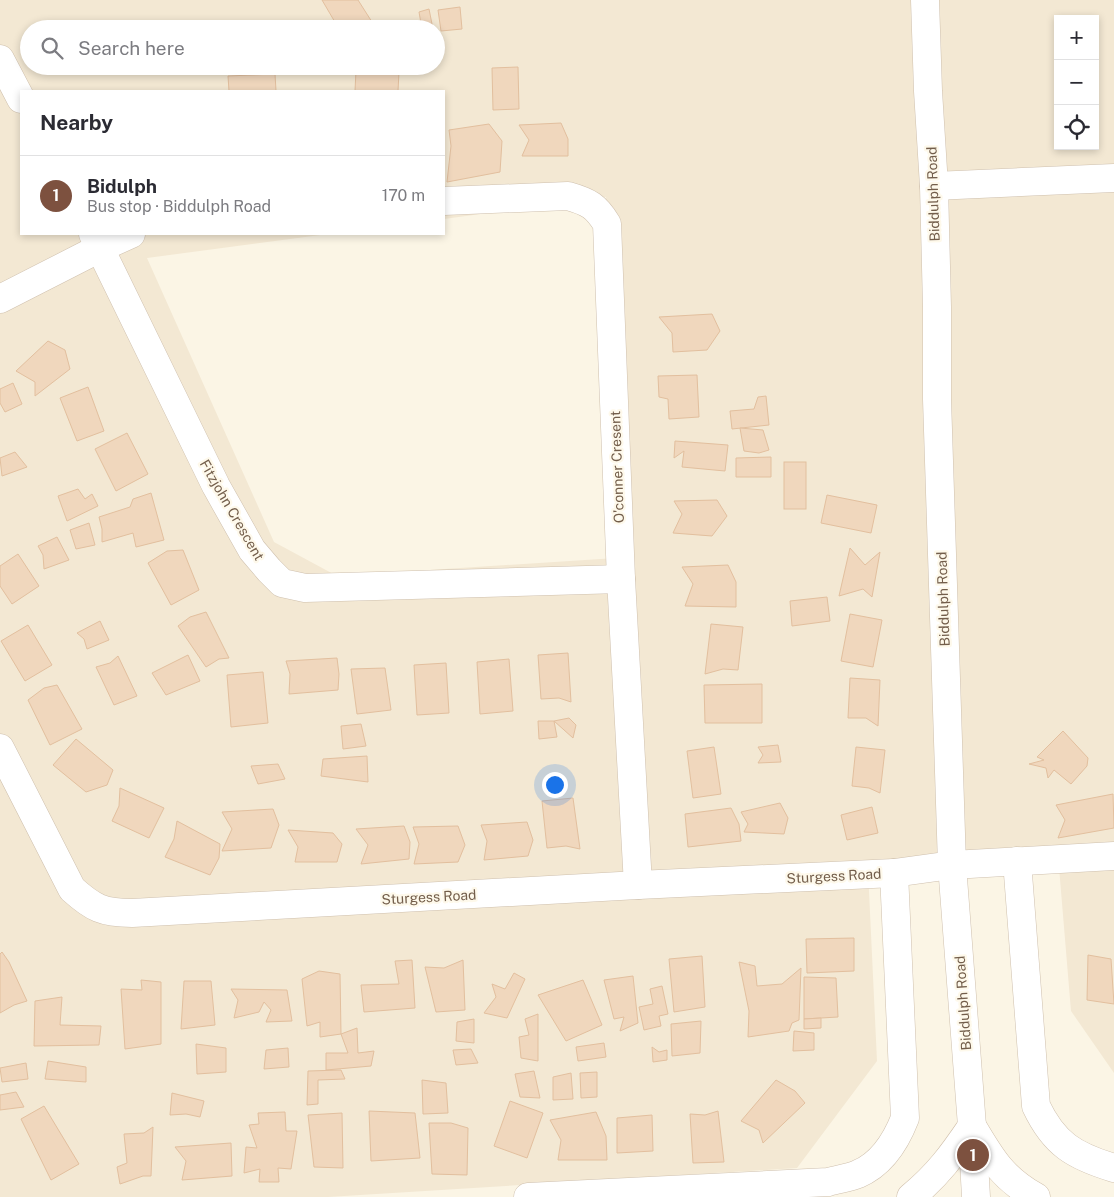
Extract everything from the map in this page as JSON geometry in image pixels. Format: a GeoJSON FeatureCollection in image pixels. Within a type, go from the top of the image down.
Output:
{"type":"FeatureCollection","features":[{"type":"Feature","properties":{"kind":"street","name":"Biddulph Road"},"geometry":{"type":"LineString","coordinates":[[925,0],[934,186],[937,306],[936,399],[952,864],[976,1197]]}},
{"type":"Feature","properties":{"kind":"street"},"geometry":{"type":"LineString","coordinates":[[0,59],[20,97]]}},
{"type":"Feature","properties":{"kind":"street"},"geometry":{"type":"LineString","coordinates":[[934,186],[1114,178]]}},
{"type":"Feature","properties":{"kind":"street","name":"O'conner Cresent"},"geometry":{"type":"LineString","coordinates":[[445,201],[568,196],[587,201],[599,210],[607,224],[621,579],[638,885]]}},
{"type":"Feature","properties":{"kind":"street"},"geometry":{"type":"LineString","coordinates":[[0,299],[96,241],[126,235]]}},
{"type":"Feature","properties":{"kind":"street","name":"Fitzjohn Crescent"},"geometry":{"type":"LineString","coordinates":[[96,241],[216,486],[252,550],[282,584],[305,588],[621,579]]}},
{"type":"Feature","properties":{"kind":"street","name":"Sturgess Road"},"geometry":{"type":"LineString","coordinates":[[0,748],[72,889],[90,905],[113,913],[894,873],[952,864],[1114,856]]}},
{"type":"Feature","properties":{"kind":"street"},"geometry":{"type":"LineString","coordinates":[[1017,861],[1036,1106],[1046,1126],[1063,1145],[1092,1162],[1114,1168]]}},
{"type":"Feature","properties":{"kind":"street"},"geometry":{"type":"LineString","coordinates":[[528,1197],[619,1194],[828,1182],[860,1174],[882,1158],[897,1139],[905,1118],[894,873]]}},
{"type":"Feature","properties":{"kind":"street"},"geometry":{"type":"LineString","coordinates":[[910,1197],[931,1181],[954,1153],[972,1126],[1000,1170],[1018,1187],[1036,1197]]}},
{"type":"Feature","properties":{"kind":"shaded area"},"geometry":{"type":"Polygon","coordinates":[[[0,0],[1114,0],[1114,1073],[1071,1011],[1059,867],[868,870],[877,1061],[797,1168],[328,1197],[0,1197],[0,0]],[[20,90],[20,235],[320,235],[147,258],[274,542],[337,576],[616,558],[606,197],[445,219],[445,90],[20,90]]]}},
{"type":"Feature","properties":{"kind":"building"},"geometry":{"type":"Polygon","coordinates":[[[322,0],[358,0],[371,20],[334,20],[322,0]]]}},
{"type":"Feature","properties":{"kind":"building"},"geometry":{"type":"Polygon","coordinates":[[[460,7],[462,29],[445,31],[445,20],[439,20],[438,10],[460,7]]]}},
{"type":"Feature","properties":{"kind":"building"},"geometry":{"type":"Polygon","coordinates":[[[429,9],[431,20],[420,20],[419,12],[429,9]]]}},
{"type":"Feature","properties":{"kind":"building"},"geometry":{"type":"Polygon","coordinates":[[[518,67],[519,109],[493,110],[492,68],[518,67]]]}},
{"type":"Feature","properties":{"kind":"building"},"geometry":{"type":"Polygon","coordinates":[[[275,75],[276,90],[229,90],[228,76],[275,75]]]}},
{"type":"Feature","properties":{"kind":"building"},"geometry":{"type":"Polygon","coordinates":[[[356,75],[399,75],[398,90],[355,90],[356,75]]]}},
{"type":"Feature","properties":{"kind":"building"},"geometry":{"type":"Polygon","coordinates":[[[561,123],[568,139],[568,156],[522,156],[529,140],[519,125],[561,123]]]}},
{"type":"Feature","properties":{"kind":"building"},"geometry":{"type":"Polygon","coordinates":[[[489,124],[502,141],[500,172],[447,182],[451,146],[449,130],[489,124]]]}},
{"type":"Feature","properties":{"kind":"building"},"geometry":{"type":"Polygon","coordinates":[[[712,314],[720,331],[707,350],[673,352],[672,333],[659,317],[712,314]]]}},
{"type":"Feature","properties":{"kind":"building"},"geometry":{"type":"Polygon","coordinates":[[[48,341],[65,350],[70,369],[35,396],[35,382],[16,371],[48,341]]]}},
{"type":"Feature","properties":{"kind":"building"},"geometry":{"type":"Polygon","coordinates":[[[697,375],[699,417],[669,419],[668,399],[659,397],[658,376],[697,375]]]}},
{"type":"Feature","properties":{"kind":"building"},"geometry":{"type":"Polygon","coordinates":[[[13,383],[22,404],[5,412],[0,403],[0,389],[13,383]]]}},
{"type":"Feature","properties":{"kind":"building"},"geometry":{"type":"Polygon","coordinates":[[[88,387],[104,431],[77,441],[60,398],[88,387]]]}},
{"type":"Feature","properties":{"kind":"building"},"geometry":{"type":"Polygon","coordinates":[[[766,396],[769,425],[732,429],[730,411],[754,409],[758,397],[766,396]]]}},
{"type":"Feature","properties":{"kind":"building"},"geometry":{"type":"Polygon","coordinates":[[[740,428],[763,430],[769,450],[759,453],[744,451],[740,428]]]}},
{"type":"Feature","properties":{"kind":"building"},"geometry":{"type":"Polygon","coordinates":[[[127,433],[148,474],[116,491],[95,449],[127,433]]]}},
{"type":"Feature","properties":{"kind":"building"},"geometry":{"type":"Polygon","coordinates":[[[675,441],[728,445],[725,471],[682,467],[684,451],[674,458],[675,441]]]}},
{"type":"Feature","properties":{"kind":"building"},"geometry":{"type":"Polygon","coordinates":[[[15,452],[27,467],[2,476],[0,458],[15,452]]]}},
{"type":"Feature","properties":{"kind":"building"},"geometry":{"type":"Polygon","coordinates":[[[771,457],[771,477],[736,477],[736,458],[771,457]]]}},
{"type":"Feature","properties":{"kind":"building"},"geometry":{"type":"Polygon","coordinates":[[[784,462],[806,462],[806,509],[784,509],[784,462]]]}},
{"type":"Feature","properties":{"kind":"building"},"geometry":{"type":"Polygon","coordinates":[[[78,489],[85,499],[92,494],[98,506],[67,521],[58,496],[78,489]]]}},
{"type":"Feature","properties":{"kind":"building"},"geometry":{"type":"Polygon","coordinates":[[[151,493],[164,540],[136,547],[133,533],[102,542],[102,529],[99,517],[130,507],[133,499],[151,493]]]}},
{"type":"Feature","properties":{"kind":"building"},"geometry":{"type":"Polygon","coordinates":[[[827,495],[877,505],[871,533],[821,523],[827,495]]]}},
{"type":"Feature","properties":{"kind":"building"},"geometry":{"type":"Polygon","coordinates":[[[717,500],[727,516],[712,536],[673,533],[682,514],[674,501],[717,500]]]}},
{"type":"Feature","properties":{"kind":"building"},"geometry":{"type":"Polygon","coordinates":[[[89,523],[95,545],[76,549],[70,530],[89,523]]]}},
{"type":"Feature","properties":{"kind":"building"},"geometry":{"type":"Polygon","coordinates":[[[57,537],[69,560],[44,569],[43,555],[38,546],[57,537]]]}},
{"type":"Feature","properties":{"kind":"building"},"geometry":{"type":"Polygon","coordinates":[[[850,548],[865,565],[880,552],[872,597],[863,589],[839,596],[850,548]]]}},
{"type":"Feature","properties":{"kind":"building"},"geometry":{"type":"Polygon","coordinates":[[[183,550],[199,590],[171,605],[148,563],[167,551],[183,550]]]}},
{"type":"Feature","properties":{"kind":"building"},"geometry":{"type":"Polygon","coordinates":[[[18,554],[39,586],[12,604],[0,586],[0,566],[18,554]]]}},
{"type":"Feature","properties":{"kind":"building"},"geometry":{"type":"Polygon","coordinates":[[[728,565],[736,582],[736,607],[685,606],[693,584],[682,567],[728,565]]]}},
{"type":"Feature","properties":{"kind":"building"},"geometry":{"type":"Polygon","coordinates":[[[827,597],[830,621],[792,626],[790,601],[827,597]]]}},
{"type":"Feature","properties":{"kind":"building"},"geometry":{"type":"Polygon","coordinates":[[[206,612],[229,658],[219,659],[206,667],[178,626],[190,617],[206,612]]]}},
{"type":"Feature","properties":{"kind":"building"},"geometry":{"type":"Polygon","coordinates":[[[850,614],[882,620],[873,667],[841,661],[850,614]]]}},
{"type":"Feature","properties":{"kind":"building"},"geometry":{"type":"Polygon","coordinates":[[[100,621],[109,640],[87,649],[84,639],[77,633],[100,621]]]}},
{"type":"Feature","properties":{"kind":"building"},"geometry":{"type":"Polygon","coordinates":[[[711,624],[743,627],[738,670],[723,669],[705,674],[711,624]]]}},
{"type":"Feature","properties":{"kind":"building"},"geometry":{"type":"Polygon","coordinates":[[[28,625],[52,665],[25,681],[1,641],[28,625]]]}},
{"type":"Feature","properties":{"kind":"building"},"geometry":{"type":"Polygon","coordinates":[[[568,653],[571,702],[559,698],[541,699],[538,655],[568,653]]]}},
{"type":"Feature","properties":{"kind":"building"},"geometry":{"type":"Polygon","coordinates":[[[188,655],[200,681],[166,695],[152,673],[188,655]]]}},
{"type":"Feature","properties":{"kind":"building"},"geometry":{"type":"Polygon","coordinates":[[[118,656],[137,696],[114,705],[96,667],[110,663],[118,656]]]}},
{"type":"Feature","properties":{"kind":"building"},"geometry":{"type":"Polygon","coordinates":[[[337,658],[338,690],[289,694],[290,674],[286,661],[337,658]]]}},
{"type":"Feature","properties":{"kind":"building"},"geometry":{"type":"Polygon","coordinates":[[[509,659],[513,711],[480,714],[477,662],[509,659]]]}},
{"type":"Feature","properties":{"kind":"building"},"geometry":{"type":"Polygon","coordinates":[[[446,663],[449,713],[417,715],[414,665],[446,663]]]}},
{"type":"Feature","properties":{"kind":"building"},"geometry":{"type":"Polygon","coordinates":[[[385,668],[391,710],[357,714],[351,669],[385,668]]]}},
{"type":"Feature","properties":{"kind":"building"},"geometry":{"type":"Polygon","coordinates":[[[263,672],[268,723],[231,727],[227,675],[263,672]]]}},
{"type":"Feature","properties":{"kind":"building"},"geometry":{"type":"Polygon","coordinates":[[[850,678],[880,680],[878,726],[866,718],[848,718],[850,678]]]}},
{"type":"Feature","properties":{"kind":"building"},"geometry":{"type":"Polygon","coordinates":[[[762,684],[762,723],[705,723],[704,685],[762,684]]]}},
{"type":"Feature","properties":{"kind":"building"},"geometry":{"type":"Polygon","coordinates":[[[57,685],[82,729],[50,745],[28,700],[44,688],[57,685]]]}},
{"type":"Feature","properties":{"kind":"building"},"geometry":{"type":"Polygon","coordinates":[[[569,718],[576,725],[573,738],[554,721],[569,718]]]}},
{"type":"Feature","properties":{"kind":"building"},"geometry":{"type":"Polygon","coordinates":[[[538,721],[554,721],[557,737],[539,739],[538,721]]]}},
{"type":"Feature","properties":{"kind":"building"},"geometry":{"type":"Polygon","coordinates":[[[361,724],[366,746],[343,749],[341,726],[361,724]]]}},
{"type":"Feature","properties":{"kind":"building"},"geometry":{"type":"Polygon","coordinates":[[[1063,731],[1088,758],[1087,766],[1071,784],[1054,770],[1048,778],[1046,768],[1029,764],[1044,760],[1037,757],[1063,731]]]}},
{"type":"Feature","properties":{"kind":"building"},"geometry":{"type":"Polygon","coordinates":[[[76,739],[113,770],[107,785],[86,792],[53,765],[76,739]]]}},
{"type":"Feature","properties":{"kind":"building"},"geometry":{"type":"Polygon","coordinates":[[[778,745],[781,762],[758,763],[763,755],[758,747],[778,745]]]}},
{"type":"Feature","properties":{"kind":"building"},"geometry":{"type":"Polygon","coordinates":[[[714,747],[721,794],[693,798],[687,751],[714,747]]]}},
{"type":"Feature","properties":{"kind":"building"},"geometry":{"type":"Polygon","coordinates":[[[856,747],[885,750],[880,793],[869,788],[852,786],[856,747]]]}},
{"type":"Feature","properties":{"kind":"building"},"geometry":{"type":"Polygon","coordinates":[[[367,756],[368,782],[321,776],[323,759],[367,756]]]}},
{"type":"Feature","properties":{"kind":"building"},"geometry":{"type":"Polygon","coordinates":[[[278,764],[285,779],[258,784],[251,766],[278,764]]]}},
{"type":"Feature","properties":{"kind":"building"},"geometry":{"type":"Polygon","coordinates":[[[120,788],[164,808],[149,838],[112,821],[119,806],[120,788]]]}},
{"type":"Feature","properties":{"kind":"building"},"geometry":{"type":"Polygon","coordinates":[[[1113,794],[1114,828],[1058,838],[1065,820],[1056,805],[1113,794]]]}},
{"type":"Feature","properties":{"kind":"building"},"geometry":{"type":"Polygon","coordinates":[[[573,798],[580,849],[566,846],[547,848],[542,801],[573,798]]]}},
{"type":"Feature","properties":{"kind":"building"},"geometry":{"type":"Polygon","coordinates":[[[780,803],[788,818],[784,834],[744,832],[748,824],[741,812],[780,803]]]}},
{"type":"Feature","properties":{"kind":"building"},"geometry":{"type":"Polygon","coordinates":[[[872,807],[878,833],[847,840],[841,815],[872,807]]]}},
{"type":"Feature","properties":{"kind":"building"},"geometry":{"type":"Polygon","coordinates":[[[731,808],[739,824],[741,841],[688,847],[685,814],[731,808]]]}},
{"type":"Feature","properties":{"kind":"building"},"geometry":{"type":"Polygon","coordinates":[[[273,809],[279,825],[271,848],[222,851],[232,829],[222,812],[273,809]]]}},
{"type":"Feature","properties":{"kind":"building"},"geometry":{"type":"Polygon","coordinates":[[[177,821],[220,844],[219,858],[210,875],[165,857],[174,839],[177,821]]]}},
{"type":"Feature","properties":{"kind":"building"},"geometry":{"type":"Polygon","coordinates":[[[527,822],[533,840],[528,856],[484,860],[487,841],[481,825],[527,822]]]}},
{"type":"Feature","properties":{"kind":"building"},"geometry":{"type":"Polygon","coordinates":[[[404,826],[410,842],[409,859],[361,864],[368,845],[356,829],[404,826]]]}},
{"type":"Feature","properties":{"kind":"building"},"geometry":{"type":"Polygon","coordinates":[[[458,826],[465,845],[458,862],[414,864],[419,844],[413,827],[458,826]]]}},
{"type":"Feature","properties":{"kind":"building"},"geometry":{"type":"Polygon","coordinates":[[[288,830],[333,833],[342,844],[337,862],[295,862],[298,847],[288,830]]]}},
{"type":"Feature","properties":{"kind":"building"},"geometry":{"type":"Polygon","coordinates":[[[854,938],[854,971],[807,973],[806,939],[854,938]]]}},
{"type":"Feature","properties":{"kind":"building"},"geometry":{"type":"Polygon","coordinates":[[[2,952],[9,962],[27,1001],[14,1005],[0,1013],[0,954],[2,952]]]}},
{"type":"Feature","properties":{"kind":"building"},"geometry":{"type":"Polygon","coordinates":[[[1088,955],[1111,959],[1114,1004],[1087,1000],[1088,955]]]}},
{"type":"Feature","properties":{"kind":"building"},"geometry":{"type":"Polygon","coordinates":[[[702,956],[705,1007],[674,1012],[669,959],[702,956]]]}},
{"type":"Feature","properties":{"kind":"building"},"geometry":{"type":"Polygon","coordinates":[[[412,960],[415,1008],[364,1012],[361,985],[399,984],[395,961],[412,960]]]}},
{"type":"Feature","properties":{"kind":"building"},"geometry":{"type":"Polygon","coordinates":[[[463,960],[465,1010],[436,1012],[425,967],[444,968],[463,960]]]}},
{"type":"Feature","properties":{"kind":"building"},"geometry":{"type":"Polygon","coordinates":[[[739,962],[755,966],[757,986],[782,984],[801,968],[799,1020],[792,1023],[789,1031],[748,1037],[749,1011],[739,962]]]}},
{"type":"Feature","properties":{"kind":"building"},"geometry":{"type":"Polygon","coordinates":[[[319,971],[340,974],[341,1034],[320,1037],[320,1022],[307,1026],[302,979],[319,971]]]}},
{"type":"Feature","properties":{"kind":"building"},"geometry":{"type":"Polygon","coordinates":[[[514,973],[525,979],[507,1018],[484,1013],[496,997],[492,984],[505,989],[514,973]]]}},
{"type":"Feature","properties":{"kind":"building"},"geometry":{"type":"Polygon","coordinates":[[[633,976],[638,1023],[620,1031],[624,1017],[614,1019],[604,980],[633,976]]]}},
{"type":"Feature","properties":{"kind":"building"},"geometry":{"type":"Polygon","coordinates":[[[804,977],[836,978],[838,1017],[804,1019],[804,977]]]}},
{"type":"Feature","properties":{"kind":"building"},"geometry":{"type":"Polygon","coordinates":[[[141,980],[161,982],[161,1044],[125,1049],[121,989],[142,990],[141,980]]]}},
{"type":"Feature","properties":{"kind":"building"},"geometry":{"type":"Polygon","coordinates":[[[583,980],[602,1025],[566,1041],[538,995],[583,980]]]}},
{"type":"Feature","properties":{"kind":"building"},"geometry":{"type":"Polygon","coordinates":[[[184,981],[211,981],[215,1025],[181,1029],[184,981]]]}},
{"type":"Feature","properties":{"kind":"building"},"geometry":{"type":"Polygon","coordinates":[[[662,986],[668,1014],[659,1016],[661,1026],[644,1030],[639,1007],[653,1004],[650,989],[662,986]]]}},
{"type":"Feature","properties":{"kind":"building"},"geometry":{"type":"Polygon","coordinates":[[[231,989],[287,990],[292,1021],[266,1022],[271,1010],[264,1002],[259,1012],[234,1018],[238,1000],[231,989]]]}},
{"type":"Feature","properties":{"kind":"building"},"geometry":{"type":"Polygon","coordinates":[[[62,997],[60,1025],[101,1026],[99,1045],[34,1046],[35,1001],[62,997]]]}},
{"type":"Feature","properties":{"kind":"building"},"geometry":{"type":"Polygon","coordinates":[[[538,1014],[538,1061],[521,1058],[519,1037],[529,1035],[525,1019],[538,1014]]]}},
{"type":"Feature","properties":{"kind":"building"},"geometry":{"type":"Polygon","coordinates":[[[821,1018],[821,1028],[804,1029],[804,1019],[821,1018]]]}},
{"type":"Feature","properties":{"kind":"building"},"geometry":{"type":"Polygon","coordinates":[[[474,1019],[474,1043],[456,1041],[457,1022],[474,1019]]]}},
{"type":"Feature","properties":{"kind":"building"},"geometry":{"type":"Polygon","coordinates":[[[701,1021],[700,1053],[672,1056],[671,1024],[701,1021]]]}},
{"type":"Feature","properties":{"kind":"building"},"geometry":{"type":"Polygon","coordinates":[[[357,1028],[358,1053],[374,1051],[371,1066],[326,1070],[326,1053],[348,1053],[341,1034],[357,1028]]]}},
{"type":"Feature","properties":{"kind":"building"},"geometry":{"type":"Polygon","coordinates":[[[794,1031],[814,1033],[814,1050],[793,1051],[794,1031]]]}},
{"type":"Feature","properties":{"kind":"building"},"geometry":{"type":"Polygon","coordinates":[[[604,1043],[606,1057],[578,1061],[576,1047],[604,1043]]]}},
{"type":"Feature","properties":{"kind":"building"},"geometry":{"type":"Polygon","coordinates":[[[196,1044],[226,1048],[226,1072],[197,1074],[196,1044]]]}},
{"type":"Feature","properties":{"kind":"building"},"geometry":{"type":"Polygon","coordinates":[[[652,1047],[659,1052],[667,1050],[667,1060],[653,1062],[652,1047]]]}},
{"type":"Feature","properties":{"kind":"building"},"geometry":{"type":"Polygon","coordinates":[[[288,1048],[289,1067],[264,1069],[266,1050],[288,1048]]]}},
{"type":"Feature","properties":{"kind":"building"},"geometry":{"type":"Polygon","coordinates":[[[471,1049],[478,1063],[456,1065],[453,1050],[471,1049]]]}},
{"type":"Feature","properties":{"kind":"building"},"geometry":{"type":"Polygon","coordinates":[[[48,1061],[86,1067],[86,1082],[45,1079],[48,1061]]]}},
{"type":"Feature","properties":{"kind":"building"},"geometry":{"type":"Polygon","coordinates":[[[26,1063],[28,1079],[2,1082],[0,1068],[26,1063]]]}},
{"type":"Feature","properties":{"kind":"building"},"geometry":{"type":"Polygon","coordinates":[[[341,1070],[345,1079],[318,1080],[318,1104],[307,1105],[308,1071],[341,1070]]]}},
{"type":"Feature","properties":{"kind":"building"},"geometry":{"type":"Polygon","coordinates":[[[534,1071],[540,1098],[520,1097],[515,1074],[534,1071]]]}},
{"type":"Feature","properties":{"kind":"building"},"geometry":{"type":"Polygon","coordinates":[[[597,1072],[597,1097],[581,1098],[580,1073],[597,1072]]]}},
{"type":"Feature","properties":{"kind":"building"},"geometry":{"type":"Polygon","coordinates":[[[571,1073],[573,1099],[553,1100],[553,1077],[571,1073]]]}},
{"type":"Feature","properties":{"kind":"building"},"geometry":{"type":"Polygon","coordinates":[[[422,1080],[446,1083],[448,1113],[423,1114],[422,1080]]]}},
{"type":"Feature","properties":{"kind":"building"},"geometry":{"type":"Polygon","coordinates":[[[776,1080],[795,1091],[805,1103],[763,1143],[759,1130],[741,1121],[776,1080]]]}},
{"type":"Feature","properties":{"kind":"building"},"geometry":{"type":"Polygon","coordinates":[[[16,1092],[24,1107],[0,1110],[0,1095],[16,1092]]]}},
{"type":"Feature","properties":{"kind":"building"},"geometry":{"type":"Polygon","coordinates":[[[172,1093],[204,1101],[200,1117],[186,1114],[170,1115],[172,1093]]]}},
{"type":"Feature","properties":{"kind":"building"},"geometry":{"type":"Polygon","coordinates":[[[510,1101],[543,1113],[527,1158],[494,1146],[510,1101]]]}},
{"type":"Feature","properties":{"kind":"building"},"geometry":{"type":"Polygon","coordinates":[[[44,1106],[79,1164],[51,1180],[21,1119],[44,1106]]]}},
{"type":"Feature","properties":{"kind":"building"},"geometry":{"type":"Polygon","coordinates":[[[369,1111],[415,1113],[420,1158],[371,1161],[369,1111]]]}},
{"type":"Feature","properties":{"kind":"building"},"geometry":{"type":"Polygon","coordinates":[[[718,1111],[724,1162],[693,1163],[690,1114],[705,1115],[718,1111]]]}},
{"type":"Feature","properties":{"kind":"building"},"geometry":{"type":"Polygon","coordinates":[[[285,1112],[286,1131],[297,1131],[291,1169],[278,1168],[279,1182],[259,1182],[260,1169],[244,1173],[246,1147],[257,1148],[249,1125],[259,1124],[258,1113],[285,1112]]]}},
{"type":"Feature","properties":{"kind":"building"},"geometry":{"type":"Polygon","coordinates":[[[596,1112],[606,1136],[607,1160],[558,1160],[561,1140],[550,1120],[596,1112]]]}},
{"type":"Feature","properties":{"kind":"building"},"geometry":{"type":"Polygon","coordinates":[[[342,1113],[343,1168],[314,1167],[308,1115],[342,1113]]]}},
{"type":"Feature","properties":{"kind":"building"},"geometry":{"type":"Polygon","coordinates":[[[652,1115],[653,1151],[617,1153],[617,1118],[652,1115]]]}},
{"type":"Feature","properties":{"kind":"building"},"geometry":{"type":"Polygon","coordinates":[[[429,1123],[451,1123],[468,1128],[467,1175],[432,1174],[429,1123]]]}},
{"type":"Feature","properties":{"kind":"building"},"geometry":{"type":"Polygon","coordinates":[[[153,1127],[151,1176],[143,1176],[120,1184],[117,1167],[127,1163],[124,1134],[144,1133],[153,1127]]]}},
{"type":"Feature","properties":{"kind":"building"},"geometry":{"type":"Polygon","coordinates":[[[231,1143],[232,1176],[182,1180],[186,1161],[175,1147],[231,1143]]]}},
{"type":"Feature","properties":{"kind":"place","name":"Bidulph"},"geometry":{"type":"Point","coordinates":[973,1155]}}]}
